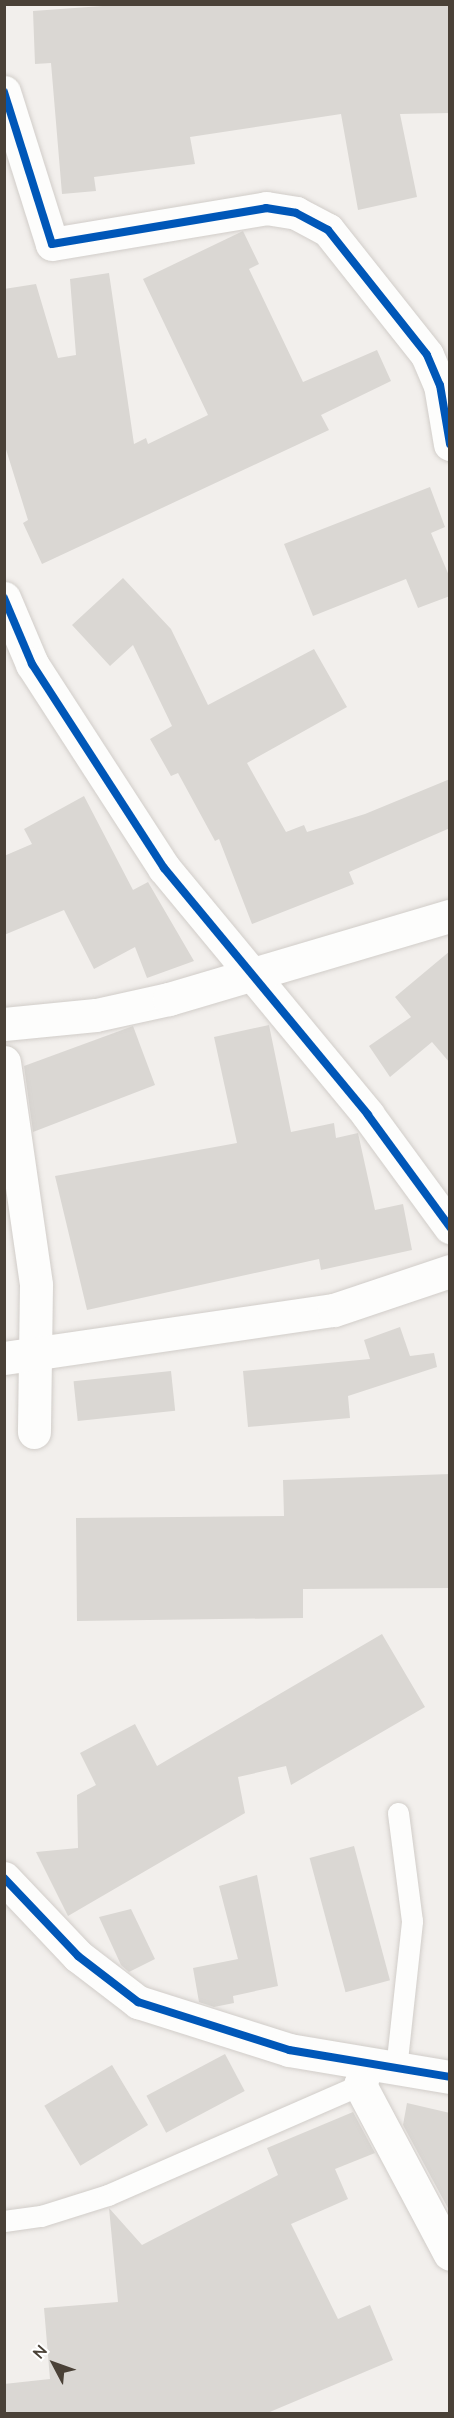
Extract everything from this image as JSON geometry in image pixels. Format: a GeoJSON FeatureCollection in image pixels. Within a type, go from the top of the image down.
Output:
{"type":"FeatureCollection","features":[{"type":"Feature","properties":{"kind":"street"},"geometry":{"type":"LineString","coordinates":[[4,92],[52,244],[266,208],[296,213],[341,243],[442,369],[450,444]]}},
{"type":"Feature","properties":{"kind":"street"},"geometry":{"type":"LineString","coordinates":[[4,598],[32,664],[103,780],[164,868],[368,1115],[450,1227]]}},
{"type":"Feature","properties":{"kind":"street"},"geometry":{"type":"LineString","coordinates":[[4,1024],[96,1015],[450,916]]}},
{"type":"Feature","properties":{"kind":"street"},"geometry":{"type":"LineString","coordinates":[[4,1062],[26,1186],[36,1285],[20,1357],[34,1432]]}},
{"type":"Feature","properties":{"kind":"street"},"geometry":{"type":"LineString","coordinates":[[20,1357],[334,1310],[450,1271]]}},
{"type":"Feature","properties":{"kind":"street"},"geometry":{"type":"LineString","coordinates":[[4,1878],[78,1956],[138,2002],[289,2050],[374,2073],[450,2077]]}},
{"type":"Feature","properties":{"kind":"street"},"geometry":{"type":"LineString","coordinates":[[374,2073],[450,2254]]}},
{"type":"Feature","properties":{"kind":"lane"},"geometry":{"type":"LineString","coordinates":[[4,2221],[41,2216],[108,2194],[374,2073],[412,1921],[398,1813]]}},
{"type":"Feature","properties":{"kind":"building"},"geometry":{"type":"Polygon","coordinates":[[[130,4],[450,4],[450,113],[400,114],[417,197],[358,210],[341,114],[190,137],[195,164],[94,177],[96,191],[62,194],[51,63],[35,64],[33,11],[130,4]]]}},
{"type":"Feature","properties":{"kind":"building"},"geometry":{"type":"Polygon","coordinates":[[[243,231],[259,264],[249,269],[303,382],[377,350],[391,381],[321,415],[329,430],[42,564],[23,523],[28,520],[4,443],[4,289],[36,284],[58,358],[76,355],[70,279],[109,273],[134,444],[146,438],[148,444],[208,415],[143,279],[243,231]]]}},
{"type":"Feature","properties":{"kind":"building"},"geometry":{"type":"Polygon","coordinates":[[[430,487],[445,527],[431,533],[450,578],[450,596],[418,608],[406,579],[313,616],[284,544],[430,487]]]}},
{"type":"Feature","properties":{"kind":"building"},"geometry":{"type":"Polygon","coordinates":[[[123,578],[171,629],[208,705],[314,649],[347,707],[247,763],[286,832],[304,825],[307,832],[365,814],[450,779],[450,828],[349,872],[354,884],[252,924],[219,839],[215,841],[178,773],[171,776],[150,739],[172,726],[133,645],[110,666],[72,625],[123,578]]]}},
{"type":"Feature","properties":{"kind":"building"},"geometry":{"type":"Polygon","coordinates":[[[84,796],[133,890],[148,882],[194,961],[147,978],[135,947],[94,969],[64,910],[4,935],[4,856],[32,844],[24,829],[84,796]]]}},
{"type":"Feature","properties":{"kind":"building"},"geometry":{"type":"Polygon","coordinates":[[[450,951],[450,1063],[432,1042],[390,1077],[369,1046],[411,1017],[395,997],[450,951]]]}},
{"type":"Feature","properties":{"kind":"building"},"geometry":{"type":"Polygon","coordinates":[[[269,1025],[291,1132],[334,1123],[336,1138],[358,1133],[375,1210],[403,1204],[412,1250],[321,1270],[319,1259],[87,1310],[55,1176],[237,1143],[214,1037],[269,1025]]]}},
{"type":"Feature","properties":{"kind":"building"},"geometry":{"type":"Polygon","coordinates":[[[133,1026],[155,1085],[33,1132],[24,1066],[133,1026]]]}},
{"type":"Feature","properties":{"kind":"building"},"geometry":{"type":"Polygon","coordinates":[[[400,1327],[410,1356],[434,1353],[437,1367],[348,1396],[350,1418],[248,1427],[243,1371],[370,1359],[364,1340],[400,1327]]]}},
{"type":"Feature","properties":{"kind":"building"},"geometry":{"type":"Polygon","coordinates":[[[171,1371],[175,1411],[78,1421],[74,1381],[171,1371]]]}},
{"type":"Feature","properties":{"kind":"building"},"geometry":{"type":"Polygon","coordinates":[[[450,1474],[450,1588],[303,1589],[303,1618],[77,1621],[76,1518],[284,1516],[283,1480],[450,1474]]]}},
{"type":"Feature","properties":{"kind":"building"},"geometry":{"type":"Polygon","coordinates":[[[382,1634],[425,1707],[291,1785],[286,1766],[238,1777],[245,1813],[68,1916],[36,1852],[78,1848],[77,1795],[96,1785],[80,1753],[135,1724],[157,1766],[382,1634]]]}},
{"type":"Feature","properties":{"kind":"building"},"geometry":{"type":"Polygon","coordinates":[[[354,1846],[390,1980],[346,1992],[310,1858],[354,1846]]]}},
{"type":"Feature","properties":{"kind":"building"},"geometry":{"type":"Polygon","coordinates":[[[257,1875],[278,1986],[233,1996],[234,2003],[214,2007],[199,2002],[193,1968],[238,1959],[219,1886],[257,1875]]]}},
{"type":"Feature","properties":{"kind":"building"},"geometry":{"type":"Polygon","coordinates":[[[131,1909],[155,1959],[129,1972],[121,1965],[99,1917],[131,1909]]]}},
{"type":"Feature","properties":{"kind":"building"},"geometry":{"type":"Polygon","coordinates":[[[225,2054],[245,2091],[166,2133],[146,2096],[225,2054]]]}},
{"type":"Feature","properties":{"kind":"building"},"geometry":{"type":"Polygon","coordinates":[[[112,2065],[148,2125],[80,2166],[44,2106],[112,2065]]]}},
{"type":"Feature","properties":{"kind":"building"},"geometry":{"type":"Polygon","coordinates":[[[407,2103],[450,2113],[450,2212],[403,2125],[407,2103]]]}},
{"type":"Feature","properties":{"kind":"building"},"geometry":{"type":"Polygon","coordinates":[[[353,2112],[375,2153],[335,2169],[348,2199],[291,2224],[338,2319],[370,2305],[393,2360],[265,2414],[4,2414],[4,2384],[50,2379],[44,2308],[118,2302],[109,2208],[142,2245],[278,2175],[267,2148],[353,2112]]]}},
{"type":"Feature","properties":{"kind":"cycle path"},"geometry":{"type":"LineString","coordinates":[[4,92],[52,244],[266,208],[296,213],[328,230],[427,355],[440,385],[450,444]]}},
{"type":"Feature","properties":{"kind":"cycle path"},"geometry":{"type":"LineString","coordinates":[[4,598],[32,664],[164,868],[368,1115],[450,1227]]}},
{"type":"Feature","properties":{"kind":"cycle path"},"geometry":{"type":"LineString","coordinates":[[4,1878],[78,1956],[138,2002],[289,2050],[450,2077]]}}]}
